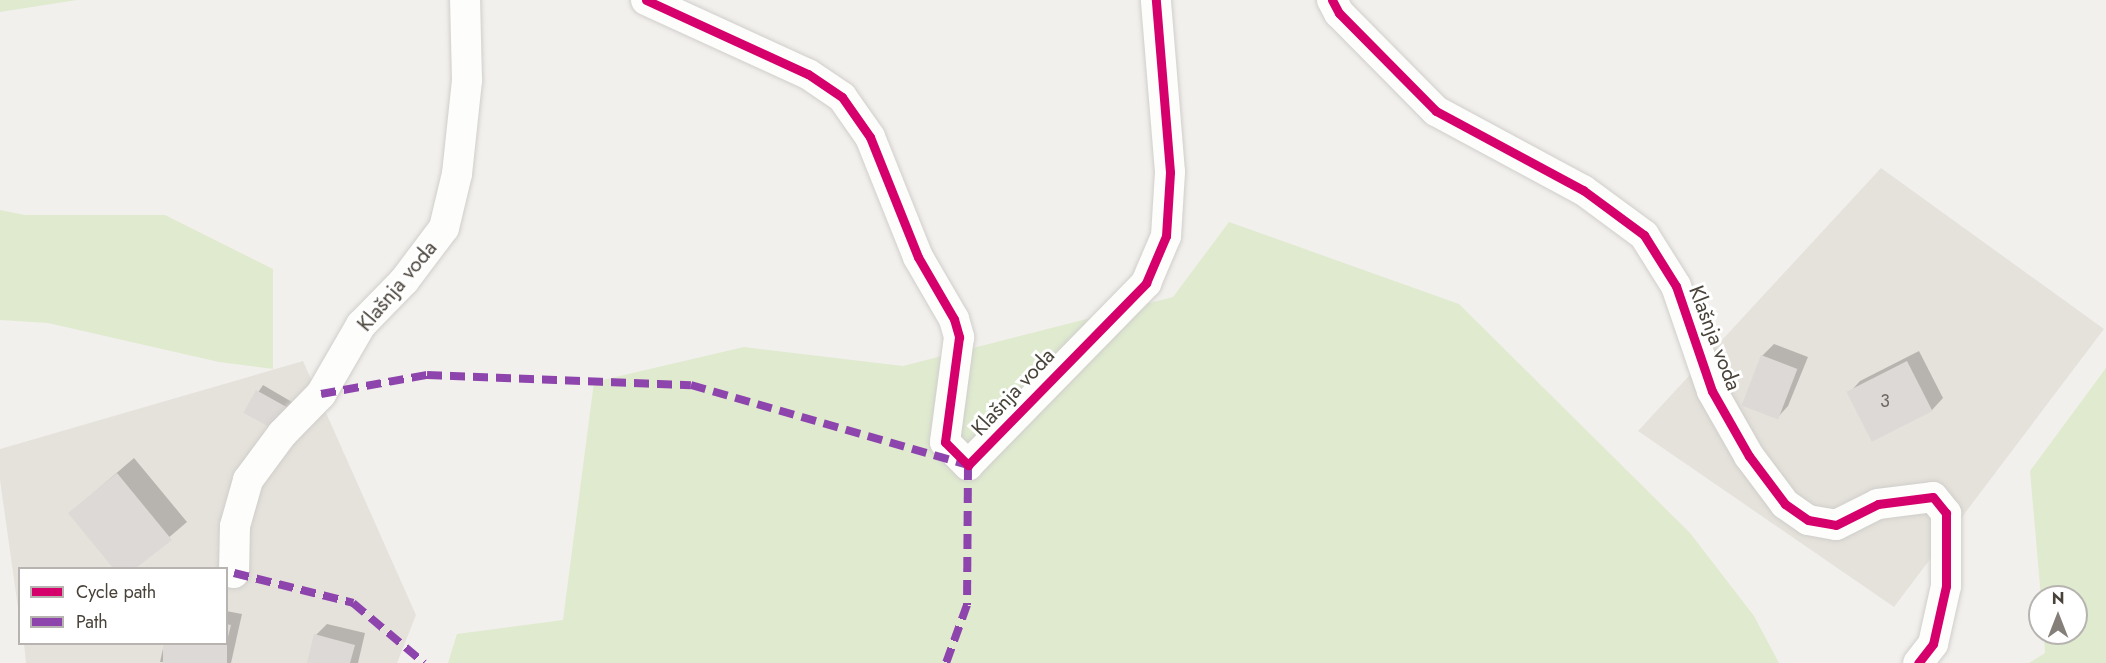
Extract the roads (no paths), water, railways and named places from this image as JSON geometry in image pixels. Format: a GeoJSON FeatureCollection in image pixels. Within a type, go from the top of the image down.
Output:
{"type":"FeatureCollection","features":[{"type":"Feature","properties":{"kind":"street","name":"Klašnja voda"},"geometry":{"type":"LineString","coordinates":[[234,573],[235,526],[248,480],[282,434],[321,394],[361,326],[404,281],[444,228],[457,174],[467,80],[465,0]]}},
{"type":"Feature","properties":{"kind":"street","name":"Klašnja voda"},"geometry":{"type":"LineString","coordinates":[[646,0],[808,74],[842,97],[870,137],[918,257],[954,319],[959,338],[945,442],[968,465],[1146,283],[1166,236],[1170,172],[1156,0]]}},
{"type":"Feature","properties":{"kind":"street","name":"Klašnja voda"},"geometry":{"type":"LineString","coordinates":[[1332,0],[1339,13],[1436,111],[1583,190],[1644,235],[1676,286],[1713,391],[1749,456],[1785,504],[1809,520],[1836,525],[1878,504],[1933,497],[1946,513],[1946,586],[1933,644],[1918,663]]}}]}
